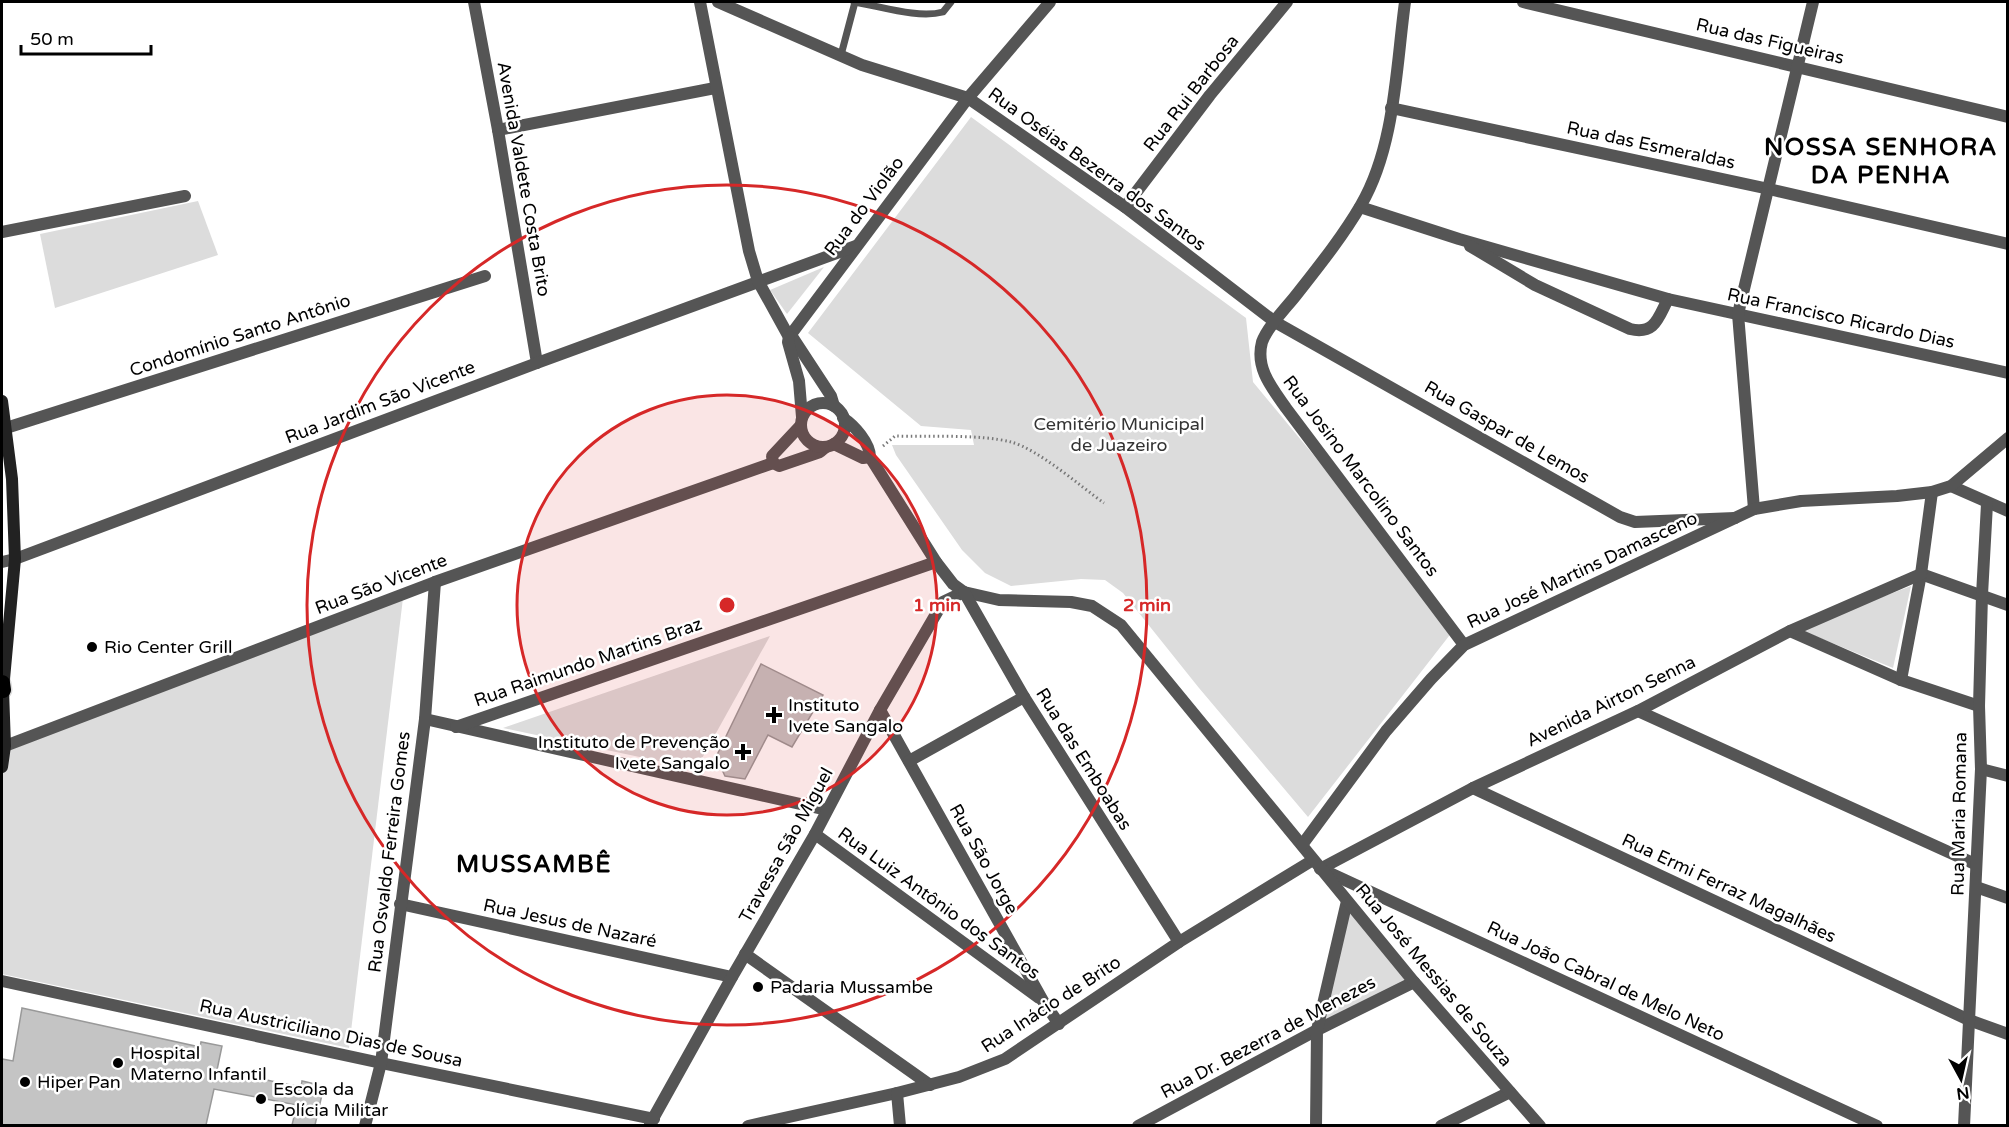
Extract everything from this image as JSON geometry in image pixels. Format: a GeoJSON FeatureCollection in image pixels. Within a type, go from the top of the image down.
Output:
{"type":"FeatureCollection","features":[{"type":"Feature","properties":{"kind":"main road"},"geometry":{"type":"LineString","coordinates":[[2,401],[12,479],[15,559],[2,686],[2,767]]}},
{"type":"Feature","properties":{"kind":"street","name":"Avenida Valdete Costa Brito"},"geometry":{"type":"LineString","coordinates":[[474,2],[537,363]]}},
{"type":"Feature","properties":{"kind":"street"},"geometry":{"type":"LineString","coordinates":[[700,2],[715,88],[749,251],[758,281],[789,337],[793,338],[831,396],[834,406],[843,418],[852,423],[870,451],[870,457],[862,458],[830,445]]}},
{"type":"Feature","properties":{"kind":"street","name":"Rua Oséias Bezerra dos Santos"},"geometry":{"type":"LineString","coordinates":[[718,2],[862,65],[968,98],[1125,207],[1275,321]]}},
{"type":"Feature","properties":{"kind":"street","name":"Rua do Violão"},"geometry":{"type":"LineString","coordinates":[[789,337],[968,98],[1050,2]]}},
{"type":"Feature","properties":{"kind":"street","name":"Rua Rui Barbosa"},"geometry":{"type":"LineString","coordinates":[[1125,207],[1210,95],[1287,2]]}},
{"type":"Feature","properties":{"kind":"street","name":"Rua Josino Marcolino Santos"},"geometry":{"type":"LineString","coordinates":[[1405,2],[1391,108],[1376,174],[1360,207],[1311,277],[1275,321],[1263,340],[1260,356],[1264,376],[1464,645]]}},
{"type":"Feature","properties":{"kind":"street","name":"Rua das Figueiras"},"geometry":{"type":"LineString","coordinates":[[1523,2],[2007,117]]}},
{"type":"Feature","properties":{"kind":"street"},"geometry":{"type":"LineString","coordinates":[[1754,509],[1738,314],[1813,2]]}},
{"type":"Feature","properties":{"kind":"street"},"geometry":{"type":"LineString","coordinates":[[498,130],[715,88]]}},
{"type":"Feature","properties":{"kind":"street","name":"Rua das Esmeraldas"},"geometry":{"type":"LineString","coordinates":[[1391,108],[1769,189],[2007,244]]}},
{"type":"Feature","properties":{"kind":"street"},"geometry":{"type":"LineString","coordinates":[[2,232],[185,196]]}},
{"type":"Feature","properties":{"kind":"street","name":"Rua Francisco Ricardo Dias"},"geometry":{"type":"LineString","coordinates":[[1360,207],[1459,239],[1668,299],[2007,373]]}},
{"type":"Feature","properties":{"kind":"street","name":"Rua Francisco Ricardo Dias"},"geometry":{"type":"LineString","coordinates":[[1459,239],[1535,285],[1640,332],[1649,329],[1658,319],[1668,299]]}},
{"type":"Feature","properties":{"kind":"street","name":"Rua Jardim São Vicente"},"geometry":{"type":"LineString","coordinates":[[2,562],[856,246]]}},
{"type":"Feature","properties":{"kind":"street","name":"Condomínio Santo Antônio"},"geometry":{"type":"LineString","coordinates":[[6,428],[485,276]]}},
{"type":"Feature","properties":{"kind":"street","name":"Rua Gaspar de Lemos"},"geometry":{"type":"LineString","coordinates":[[1275,321],[1620,517],[1635,522],[1735,518]]}},
{"type":"Feature","properties":{"kind":"street"},"geometry":{"type":"LineString","coordinates":[[789,337],[788,342],[799,381],[801,421],[806,439],[819,447],[830,445],[844,433],[843,418]]}},
{"type":"Feature","properties":{"kind":"street"},"geometry":{"type":"LineString","coordinates":[[773,463],[772,456],[812,406],[827,404],[834,406]]}},
{"type":"Feature","properties":{"kind":"street"},"geometry":{"type":"LineString","coordinates":[[2007,438],[1951,486],[2007,511]]}},
{"type":"Feature","properties":{"kind":"street","name":"Rua São Vicente"},"geometry":{"type":"LineString","coordinates":[[3,748],[435,582],[773,463],[779,466],[820,452],[830,445]]}},
{"type":"Feature","properties":{"kind":"street","name":"Rua das Emboabas"},"geometry":{"type":"LineString","coordinates":[[870,457],[936,562],[953,584],[964,592],[1024,697],[1179,942]]}},
{"type":"Feature","properties":{"kind":"street","name":"Rua José Martins Damasceno"},"geometry":{"type":"LineString","coordinates":[[1302,845],[1386,731],[1464,645],[1754,509],[1801,501],[1932,492],[1951,486]]}},
{"type":"Feature","properties":{"kind":"street"},"geometry":{"type":"LineString","coordinates":[[1901,680],[1921,574],[1932,492]]}},
{"type":"Feature","properties":{"kind":"street","name":"Rua Maria Romana"},"geometry":{"type":"LineString","coordinates":[[1964,1125],[1981,769],[1979,706],[1987,504]]}},
{"type":"Feature","properties":{"kind":"street","name":"Rua Raimundo Martins Braz"},"geometry":{"type":"LineString","coordinates":[[456,727],[936,562]]}},
{"type":"Feature","properties":{"kind":"street"},"geometry":{"type":"LineString","coordinates":[[1921,574],[2007,605]]}},
{"type":"Feature","properties":{"kind":"street","name":"Avenida Airton Senna"},"geometry":{"type":"LineString","coordinates":[[1316,864],[1638,711],[1790,631],[1921,574]]}},
{"type":"Feature","properties":{"kind":"street","name":"Rua Osvaldo Ferreira Gomes"},"geometry":{"type":"LineString","coordinates":[[365,1125],[381,1063],[425,719],[435,582]]}},
{"type":"Feature","properties":{"kind":"street","name":"Travessa São Miguel"},"geometry":{"type":"LineString","coordinates":[[652,1122],[745,954],[815,834],[880,710],[943,602],[964,592]]}},
{"type":"Feature","properties":{"kind":"street","name":"Rua José Messias de Souza"},"geometry":{"type":"LineString","coordinates":[[964,592],[999,600],[1071,602],[1092,606],[1121,625],[1414,982],[1540,1125]]}},
{"type":"Feature","properties":{"kind":"street"},"geometry":{"type":"LineString","coordinates":[[1790,631],[1901,680],[1979,706]]}},
{"type":"Feature","properties":{"kind":"street"},"geometry":{"type":"LineString","coordinates":[[909,761],[1024,697]]}},
{"type":"Feature","properties":{"kind":"street","name":"Rua São Jorge"},"geometry":{"type":"LineString","coordinates":[[880,710],[1043,1001],[1059,1024]]}},
{"type":"Feature","properties":{"kind":"street"},"geometry":{"type":"LineString","coordinates":[[1638,711],[1976,864]]}},
{"type":"Feature","properties":{"kind":"street"},"geometry":{"type":"LineString","coordinates":[[425,719],[827,810]]}},
{"type":"Feature","properties":{"kind":"street"},"geometry":{"type":"LineString","coordinates":[[1981,769],[2007,776]]}},
{"type":"Feature","properties":{"kind":"street","name":"Rua Ermi Ferraz Magalhães"},"geometry":{"type":"LineString","coordinates":[[1473,788],[1969,1020],[2007,1034]]}},
{"type":"Feature","properties":{"kind":"street","name":"Rua Luiz Antônio dos Santos"},"geometry":{"type":"LineString","coordinates":[[815,834],[1043,1001]]}},
{"type":"Feature","properties":{"kind":"street","name":"Rua Inácio de Brito"},"geometry":{"type":"LineString","coordinates":[[748,1125],[930,1085],[1005,1059],[1179,942],[1316,864]]}},
{"type":"Feature","properties":{"kind":"street","name":"Rua João Cabral de Melo Neto"},"geometry":{"type":"LineString","coordinates":[[1316,864],[1877,1125]]}},
{"type":"Feature","properties":{"kind":"street"},"geometry":{"type":"LineString","coordinates":[[1976,887],[2007,898]]}},
{"type":"Feature","properties":{"kind":"street"},"geometry":{"type":"LineString","coordinates":[[1316,1125],[1317,1030],[1347,901]]}},
{"type":"Feature","properties":{"kind":"street","name":"Rua Jesus de Nazaré"},"geometry":{"type":"LineString","coordinates":[[400,904],[732,977]]}},
{"type":"Feature","properties":{"kind":"street"},"geometry":{"type":"LineString","coordinates":[[745,954],[930,1085]]}},
{"type":"Feature","properties":{"kind":"street","name":"Rua Austriciliano Dias de Sousa"},"geometry":{"type":"LineString","coordinates":[[2,981],[652,1122]]}},
{"type":"Feature","properties":{"kind":"street","name":"Rua Dr. Bezerra de Menezes"},"geometry":{"type":"LineString","coordinates":[[1138,1125],[1317,1030],[1414,982]]}},
{"type":"Feature","properties":{"kind":"street"},"geometry":{"type":"LineString","coordinates":[[1441,1125],[1510,1092]]}},
{"type":"Feature","properties":{"kind":"street"},"geometry":{"type":"LineString","coordinates":[[897,1093],[900,1125]]}},
{"type":"Feature","properties":{"kind":"lane"},"geometry":{"type":"LineString","coordinates":[[841,55],[854,2],[921,14],[943,12],[951,2]]}},
{"type":"Feature","properties":{"kind":"path"},"geometry":{"type":"LineString","coordinates":[[870,457],[895,436],[990,439],[1012,442],[1032,452],[1104,503]]}},
{"type":"Feature","properties":{"kind":"green space","name":"Cemitério Municipal de Juazeiro"},"geometry":{"type":"Polygon","coordinates":[[[971,117],[1246,318],[1253,382],[1456,627],[1308,817],[1199,688],[1123,593],[1105,580],[1081,579],[1011,586],[985,573],[962,550],[896,455],[892,445],[974,445],[971,430],[921,426],[808,333],[971,117]]]}},
{"type":"Feature","properties":{"kind":"green space"},"geometry":{"type":"Polygon","coordinates":[[[198,201],[218,255],[55,308],[40,234],[198,201]]]}},
{"type":"Feature","properties":{"kind":"green space"},"geometry":{"type":"Polygon","coordinates":[[[824,267],[787,314],[770,290],[824,267]]]}},
{"type":"Feature","properties":{"kind":"green space"},"geometry":{"type":"Polygon","coordinates":[[[1911,586],[1893,668],[1798,629],[1911,586]]]}},
{"type":"Feature","properties":{"kind":"green space"},"geometry":{"type":"Polygon","coordinates":[[[403,598],[349,1048],[2,974],[2,750],[403,598]]]}},
{"type":"Feature","properties":{"kind":"green space"},"geometry":{"type":"Polygon","coordinates":[[[770,636],[696,769],[503,728],[770,636]]]}},
{"type":"Feature","properties":{"kind":"green space"},"geometry":{"type":"Polygon","coordinates":[[[1347,901],[1414,982],[1317,1030],[1347,901]]]}},
{"type":"Feature","properties":{"kind":"building","name":"Instituto Ivete Sangalo"},"geometry":{"type":"Polygon","coordinates":[[[761,664],[823,695],[792,747],[768,735],[745,779],[725,776],[716,757],[761,664]]]}},
{"type":"Feature","properties":{"kind":"building"},"geometry":{"type":"Polygon","coordinates":[[[22,1008],[200,1047],[201,1042],[222,1046],[217,1070],[301,1087],[302,1081],[324,1086],[315,1125],[292,1125],[297,1105],[214,1089],[206,1125],[2,1125],[2,1059],[13,1061],[22,1008]]]}},
{"type":"Feature","properties":{"kind":"place","name":"Rio Center Grill"},"geometry":{"type":"Point","coordinates":[92,647]}},
{"type":"Feature","properties":{"kind":"place","name":"Instituto Ivete Sangalo"},"geometry":{"type":"Point","coordinates":[774,715]}},
{"type":"Feature","properties":{"kind":"place","name":"Instituto de Prevenção Ivete Sangalo"},"geometry":{"type":"Point","coordinates":[743,752]}},
{"type":"Feature","properties":{"kind":"place","name":"Padaria Mussambe"},"geometry":{"type":"Point","coordinates":[758,987]}},
{"type":"Feature","properties":{"kind":"place","name":"Hospital Materno Infantil"},"geometry":{"type":"Point","coordinates":[118,1063]}},
{"type":"Feature","properties":{"kind":"place","name":"Hiper Pan"},"geometry":{"type":"Point","coordinates":[25,1082]}},
{"type":"Feature","properties":{"kind":"place","name":"Escola da Polícia Militar"},"geometry":{"type":"Point","coordinates":[261,1099]}},
{"type":"Feature","properties":{"kind":"district","name":"NOSSA SENHORA DA PENHA"},"geometry":{"type":"Point","coordinates":[1881,161]}},
{"type":"Feature","properties":{"kind":"district","name":"MUSSAMBÊ"},"geometry":{"type":"Point","coordinates":[534,864]}}]}
